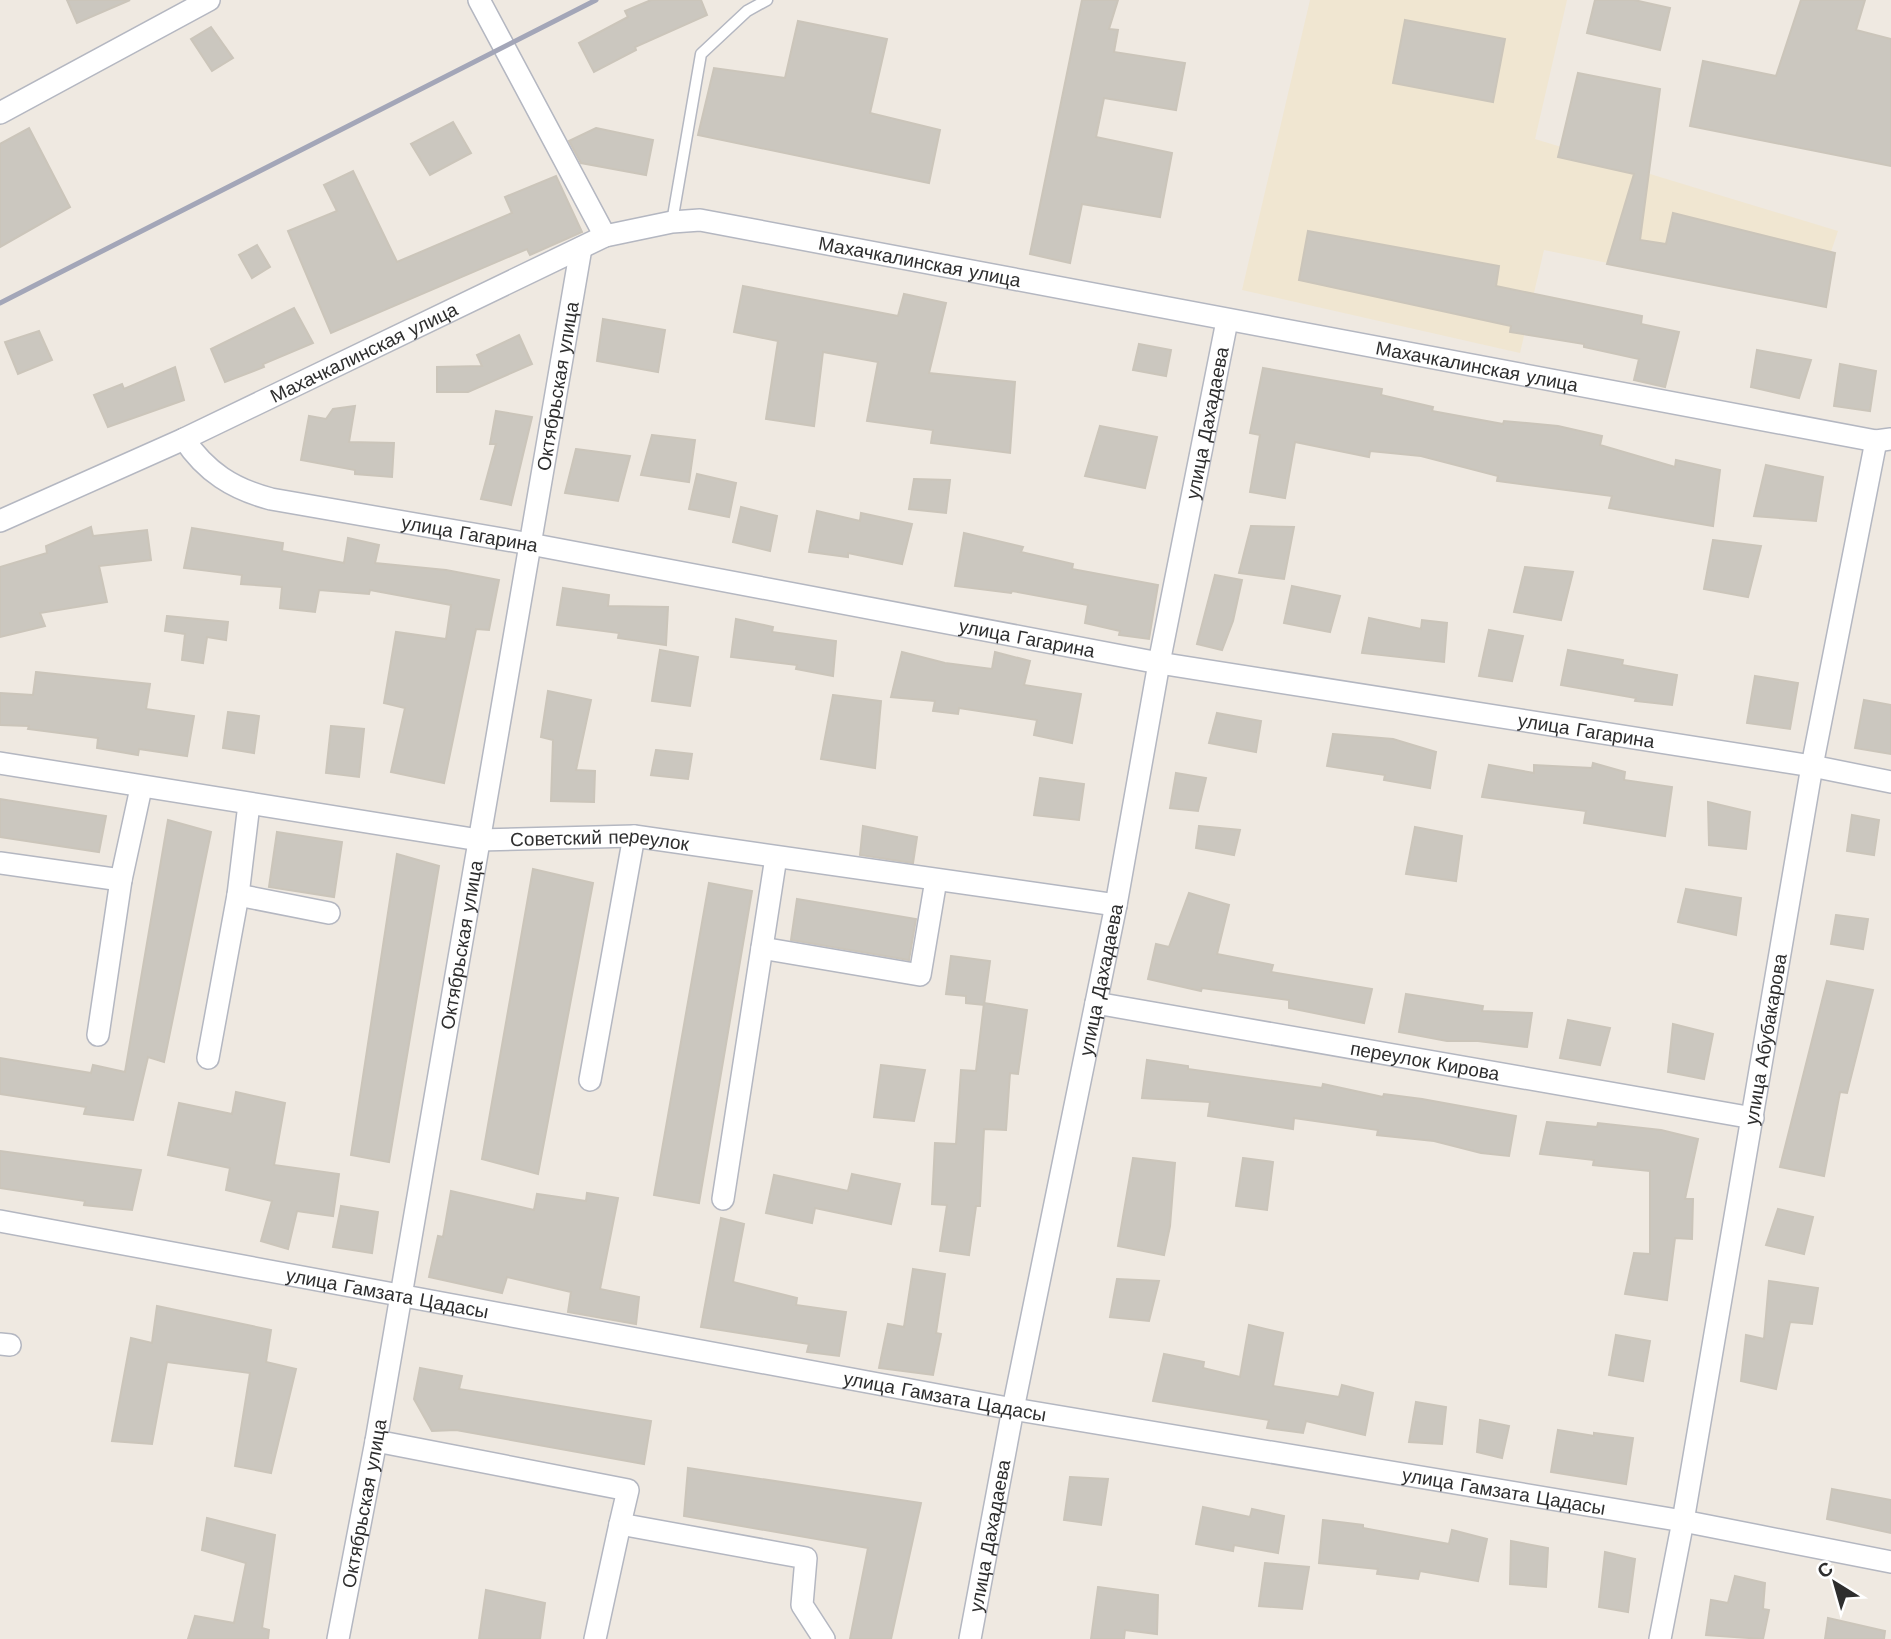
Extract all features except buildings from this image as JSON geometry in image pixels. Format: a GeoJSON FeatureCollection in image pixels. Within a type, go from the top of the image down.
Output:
{"type":"FeatureCollection","features":[{"type":"Feature","properties":{"kind":"street"},"geometry":{"type":"LineString","coordinates":[[0,113],[209,0]]}},
{"type":"Feature","properties":{"kind":"street"},"geometry":{"type":"LineString","coordinates":[[479,0],[605,236]]}},
{"type":"Feature","properties":{"kind":"street","name":"Махачкалинская улица"},"geometry":{"type":"LineString","coordinates":[[0,521],[184,439],[605,236],[672,222],[700,220],[1227,321],[1884,440]]}},
{"type":"Feature","properties":{"kind":"street","name":"Октябрьская улица"},"geometry":{"type":"LineString","coordinates":[[338,1639],[376,1441],[582,248]]}},
{"type":"Feature","properties":{"kind":"street","name":"улица Дахадаева"},"geometry":{"type":"LineString","coordinates":[[970,1639],[1013,1409],[1116,905],[1159,663],[1227,321]]}},
{"type":"Feature","properties":{"kind":"street","name":"улица Гагарина"},"geometry":{"type":"LineString","coordinates":[[184,439],[217,476],[247,493],[1159,663],[1812,766],[1891,782]]}},
{"type":"Feature","properties":{"kind":"street","name":"улица Абубакарова"},"geometry":{"type":"LineString","coordinates":[[1660,1639],[1683,1521],[1812,766],[1884,440]]}},
{"type":"Feature","properties":{"kind":"street","name":"Советский переулок"},"geometry":{"type":"LineString","coordinates":[[0,763],[141,788],[479,840],[634,836],[1116,905]]}},
{"type":"Feature","properties":{"kind":"street"},"geometry":{"type":"LineString","coordinates":[[98,1035],[121,880],[141,788]]}},
{"type":"Feature","properties":{"kind":"street"},"geometry":{"type":"LineString","coordinates":[[208,1058],[238,895],[249,804]]}},
{"type":"Feature","properties":{"kind":"street"},"geometry":{"type":"LineString","coordinates":[[590,1080],[634,836]]}},
{"type":"Feature","properties":{"kind":"street"},"geometry":{"type":"LineString","coordinates":[[723,1199],[776,857]]}},
{"type":"Feature","properties":{"kind":"street"},"geometry":{"type":"LineString","coordinates":[[0,863],[121,880]]}},
{"type":"Feature","properties":{"kind":"street"},"geometry":{"type":"LineString","coordinates":[[762,948],[920,975],[936,880]]}},
{"type":"Feature","properties":{"kind":"street"},"geometry":{"type":"LineString","coordinates":[[238,895],[329,913]]}},
{"type":"Feature","properties":{"kind":"street","name":"переулок Кирова"},"geometry":{"type":"LineString","coordinates":[[1096,1003],[1753,1118]]}},
{"type":"Feature","properties":{"kind":"street","name":"улица Гамзата Цадасы"},"geometry":{"type":"LineString","coordinates":[[0,1221],[1013,1409],[1683,1521],[1891,1562]]}},
{"type":"Feature","properties":{"kind":"street"},"geometry":{"type":"LineString","coordinates":[[376,1441],[628,1490],[595,1639]]}},
{"type":"Feature","properties":{"kind":"street"},"geometry":{"type":"LineString","coordinates":[[620,1524],[806,1558],[802,1605],[824,1639]]}},
{"type":"Feature","properties":{"kind":"lane"},"geometry":{"type":"LineString","coordinates":[[672,222],[701,54],[747,11],[767,0]]}},
{"type":"Feature","properties":{"kind":"shaded area"},"geometry":{"type":"Polygon","coordinates":[[[1310,0],[1567,0],[1535,139],[1838,231],[1813,305],[1544,250],[1520,353],[1242,290],[1310,0]]]}},
{"type":"Feature","properties":{"kind":"railway"},"geometry":{"type":"LineString","coordinates":[[0,303],[596,0]]}}]}
